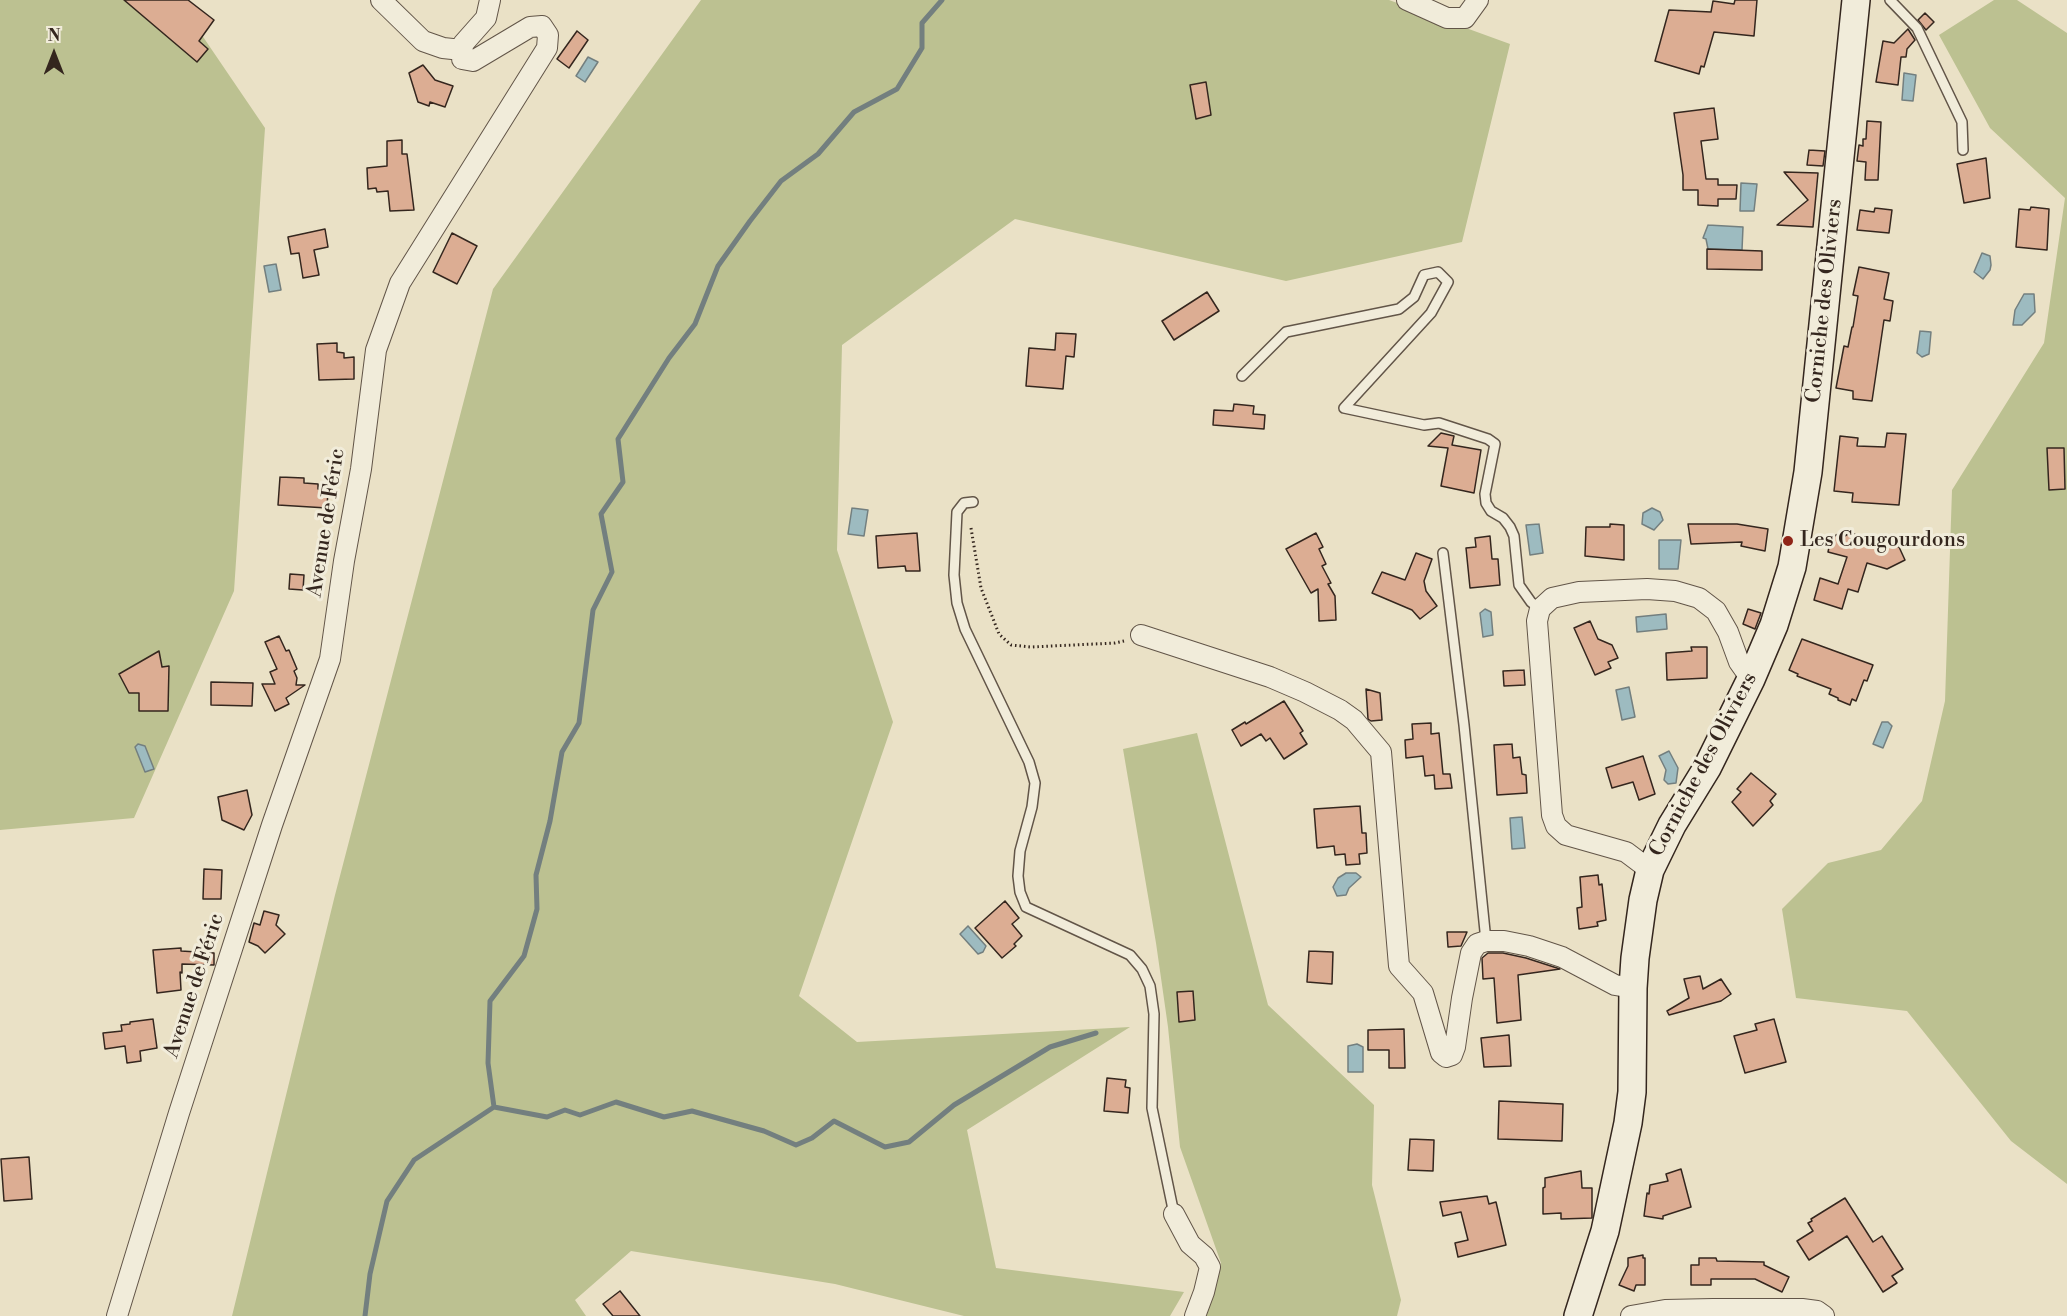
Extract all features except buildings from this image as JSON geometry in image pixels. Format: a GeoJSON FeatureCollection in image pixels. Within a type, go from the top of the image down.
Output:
{"type":"FeatureCollection","features":[{"type":"Feature","properties":{"kind":"street"},"geometry":{"type":"LineString","coordinates":[[381,0],[423,42],[443,48],[462,50],[463,44],[486,18],[490,0]]}},
{"type":"Feature","properties":{"kind":"street"},"geometry":{"type":"LineString","coordinates":[[1407,0],[1447,18],[1465,18],[1478,0]]}},
{"type":"Feature","properties":{"kind":"street","name":"Corniche des Oliviers"},"geometry":{"type":"LineString","coordinates":[[1578,1316],[1605,1232],[1628,1123],[1632,1092],[1632,988],[1643,900],[1650,870],[1672,825],[1707,768],[1774,625],[1784,595],[1799,532],[1808,472],[1856,0]]}},
{"type":"Feature","properties":{"kind":"street","name":"Avenue de Féric"},"geometry":{"type":"LineString","coordinates":[[117,1316],[272,825],[330,659],[344,561],[361,469],[376,350],[400,283],[547,48],[548,35],[542,26],[530,27],[473,61],[462,59],[462,50]]}},
{"type":"Feature","properties":{"kind":"street"},"geometry":{"type":"LineString","coordinates":[[1650,870],[1626,852],[1566,835],[1556,826],[1552,815],[1537,621],[1540,609],[1552,598],[1579,592],[1647,589],[1675,591],[1699,598],[1716,611],[1728,632],[1739,662],[1750,679]]}},
{"type":"Feature","properties":{"kind":"street"},"geometry":{"type":"LineString","coordinates":[[1141,635],[1270,677],[1305,692],[1354,720],[1381,752],[1400,966],[1423,993],[1441,1053],[1446,1057],[1452,1055],[1455,1047],[1471,954],[1477,944],[1486,940],[1529,946],[1562,957],[1615,985],[1632,988]]}},
{"type":"Feature","properties":{"kind":"street"},"geometry":{"type":"LineString","coordinates":[[1174,1214],[1190,1244],[1204,1257],[1210,1267],[1195,1316]]}},
{"type":"Feature","properties":{"kind":"street"},"geometry":{"type":"LineString","coordinates":[[1631,1316],[1665,1310],[1713,1309],[1802,1309],[1817,1311],[1824,1316]]}},
{"type":"Feature","properties":{"kind":"lane"},"geometry":{"type":"LineString","coordinates":[[1890,0],[1917,28],[1962,122],[1963,150]]}},
{"type":"Feature","properties":{"kind":"lane"},"geometry":{"type":"LineString","coordinates":[[1242,376],[1286,332],[1399,309],[1414,297],[1424,275],[1438,272],[1448,282],[1431,314],[1344,408],[1424,425],[1439,423],[1495,444],[1485,494],[1486,503],[1491,511],[1503,518],[1510,527],[1514,536],[1519,585],[1531,602],[1540,609]]}},
{"type":"Feature","properties":{"kind":"lane"},"geometry":{"type":"LineString","coordinates":[[973,502],[964,503],[957,512],[954,575],[957,603],[965,629],[1029,762],[1035,783],[1032,807],[1020,851],[1018,876],[1020,892],[1026,907],[1130,955],[1142,969],[1150,986],[1154,1014],[1152,1108],[1174,1214]]}},
{"type":"Feature","properties":{"kind":"lane"},"geometry":{"type":"LineString","coordinates":[[1443,553],[1464,725],[1486,940]]}},
{"type":"Feature","properties":{"kind":"path"},"geometry":{"type":"LineString","coordinates":[[973,502],[971,530],[981,588],[999,634],[1011,645],[1031,647],[1115,643],[1141,635]]}},
{"type":"Feature","properties":{"kind":"green space"},"geometry":{"type":"Polygon","coordinates":[[[0,0],[178,0],[265,128],[234,591],[134,818],[0,830],[0,0]]]}},
{"type":"Feature","properties":{"kind":"green space"},"geometry":{"type":"Polygon","coordinates":[[[701,0],[1389,0],[1510,44],[1462,242],[1286,281],[1015,219],[842,345],[837,550],[893,722],[799,996],[857,1042],[1130,1027],[967,1130],[996,1268],[1184,1292],[1170,1316],[964,1316],[835,1284],[631,1251],[575,1300],[586,1316],[232,1316],[335,895],[493,289],[701,0]]]}},
{"type":"Feature","properties":{"kind":"green space"},"geometry":{"type":"Polygon","coordinates":[[[1994,0],[2017,0],[2067,33],[2067,1184],[2011,1141],[1907,1011],[1796,998],[1782,909],[1828,863],[1881,850],[1922,801],[1945,701],[1952,490],[2044,343],[2065,198],[1990,128],[1939,35],[1994,0]]]}},
{"type":"Feature","properties":{"kind":"green space"},"geometry":{"type":"Polygon","coordinates":[[[1197,733],[1268,1005],[1374,1105],[1372,1185],[1401,1300],[1397,1316],[1203,1316],[1221,1263],[1180,1147],[1168,1027],[1156,943],[1123,749],[1197,733]]]}},
{"type":"Feature","properties":{"kind":"water"},"geometry":{"type":"Polygon","coordinates":[[[588,57],[598,62],[585,82],[576,76],[588,57]]]}},
{"type":"Feature","properties":{"kind":"water"},"geometry":{"type":"Polygon","coordinates":[[[1904,73],[1916,75],[1913,101],[1902,100],[1904,73]]]}},
{"type":"Feature","properties":{"kind":"water"},"geometry":{"type":"Polygon","coordinates":[[[1741,183],[1757,184],[1754,211],[1740,211],[1741,183]]]}},
{"type":"Feature","properties":{"kind":"water"},"geometry":{"type":"Polygon","coordinates":[[[1708,225],[1743,227],[1742,250],[1708,249],[1706,239],[1703,238],[1708,225]]]}},
{"type":"Feature","properties":{"kind":"water"},"geometry":{"type":"Polygon","coordinates":[[[1982,253],[1990,256],[1991,265],[1983,279],[1974,272],[1982,253]]]}},
{"type":"Feature","properties":{"kind":"water"},"geometry":{"type":"Polygon","coordinates":[[[276,264],[281,290],[269,292],[264,266],[276,264]]]}},
{"type":"Feature","properties":{"kind":"water"},"geometry":{"type":"Polygon","coordinates":[[[2024,294],[2034,294],[2035,312],[2022,325],[2013,325],[2015,310],[2024,294]]]}},
{"type":"Feature","properties":{"kind":"water"},"geometry":{"type":"Polygon","coordinates":[[[1920,331],[1931,332],[1929,354],[1922,357],[1917,353],[1920,331]]]}},
{"type":"Feature","properties":{"kind":"water"},"geometry":{"type":"Polygon","coordinates":[[[852,508],[868,510],[864,536],[848,534],[852,508]]]}},
{"type":"Feature","properties":{"kind":"water"},"geometry":{"type":"Polygon","coordinates":[[[1652,508],[1660,512],[1663,520],[1654,530],[1642,524],[1643,513],[1652,508]]]}},
{"type":"Feature","properties":{"kind":"water"},"geometry":{"type":"Polygon","coordinates":[[[1539,524],[1543,553],[1530,555],[1526,525],[1539,524]]]}},
{"type":"Feature","properties":{"kind":"water"},"geometry":{"type":"Polygon","coordinates":[[[1659,540],[1681,540],[1678,569],[1659,569],[1659,540]]]}},
{"type":"Feature","properties":{"kind":"water"},"geometry":{"type":"Polygon","coordinates":[[[1485,609],[1491,612],[1493,635],[1483,637],[1480,613],[1485,609]]]}},
{"type":"Feature","properties":{"kind":"water"},"geometry":{"type":"Polygon","coordinates":[[[1666,614],[1667,629],[1637,632],[1636,617],[1666,614]]]}},
{"type":"Feature","properties":{"kind":"water"},"geometry":{"type":"Polygon","coordinates":[[[1629,687],[1635,717],[1622,720],[1616,690],[1629,687]]]}},
{"type":"Feature","properties":{"kind":"water"},"geometry":{"type":"Polygon","coordinates":[[[1882,722],[1888,722],[1892,726],[1883,748],[1873,744],[1882,722]]]}},
{"type":"Feature","properties":{"kind":"water"},"geometry":{"type":"Polygon","coordinates":[[[138,744],[145,746],[154,769],[145,772],[135,747],[138,744]]]}},
{"type":"Feature","properties":{"kind":"water"},"geometry":{"type":"Polygon","coordinates":[[[1669,751],[1678,768],[1676,783],[1668,784],[1664,780],[1666,770],[1659,756],[1669,751]]]}},
{"type":"Feature","properties":{"kind":"water"},"geometry":{"type":"Polygon","coordinates":[[[1522,817],[1525,848],[1512,849],[1510,818],[1522,817]]]}},
{"type":"Feature","properties":{"kind":"water"},"geometry":{"type":"Polygon","coordinates":[[[1346,873],[1356,873],[1361,877],[1349,888],[1346,895],[1337,896],[1333,887],[1338,878],[1346,873]]]}},
{"type":"Feature","properties":{"kind":"water"},"geometry":{"type":"Polygon","coordinates":[[[968,926],[986,946],[983,952],[978,954],[960,934],[968,926]]]}},
{"type":"Feature","properties":{"kind":"water"},"geometry":{"type":"Polygon","coordinates":[[[1357,1044],[1363,1047],[1363,1072],[1348,1072],[1348,1046],[1357,1044]]]}},
{"type":"Feature","properties":{"kind":"waterway"},"geometry":{"type":"LineString","coordinates":[[365,1316],[370,1274],[387,1201],[414,1160],[494,1107],[488,1063],[490,1001],[524,956],[537,909],[536,875],[550,821],[562,752],[579,723],[593,610],[612,572],[601,514],[623,482],[618,439],[669,358],[695,324],[718,266],[750,221],[781,181],[818,154],[854,112],[897,89],[922,48],[922,23],[942,0]]}},
{"type":"Feature","properties":{"kind":"waterway"},"geometry":{"type":"LineString","coordinates":[[494,1107],[547,1117],[565,1110],[580,1115],[616,1102],[664,1117],[692,1111],[764,1131],[796,1145],[812,1138],[834,1121],[885,1147],[909,1142],[954,1105],[1050,1047],[1096,1033]]}},
{"type":"Feature","properties":{"kind":"place","name":"Les Cougourdons"},"geometry":{"type":"Point","coordinates":[1788,541]}}]}
